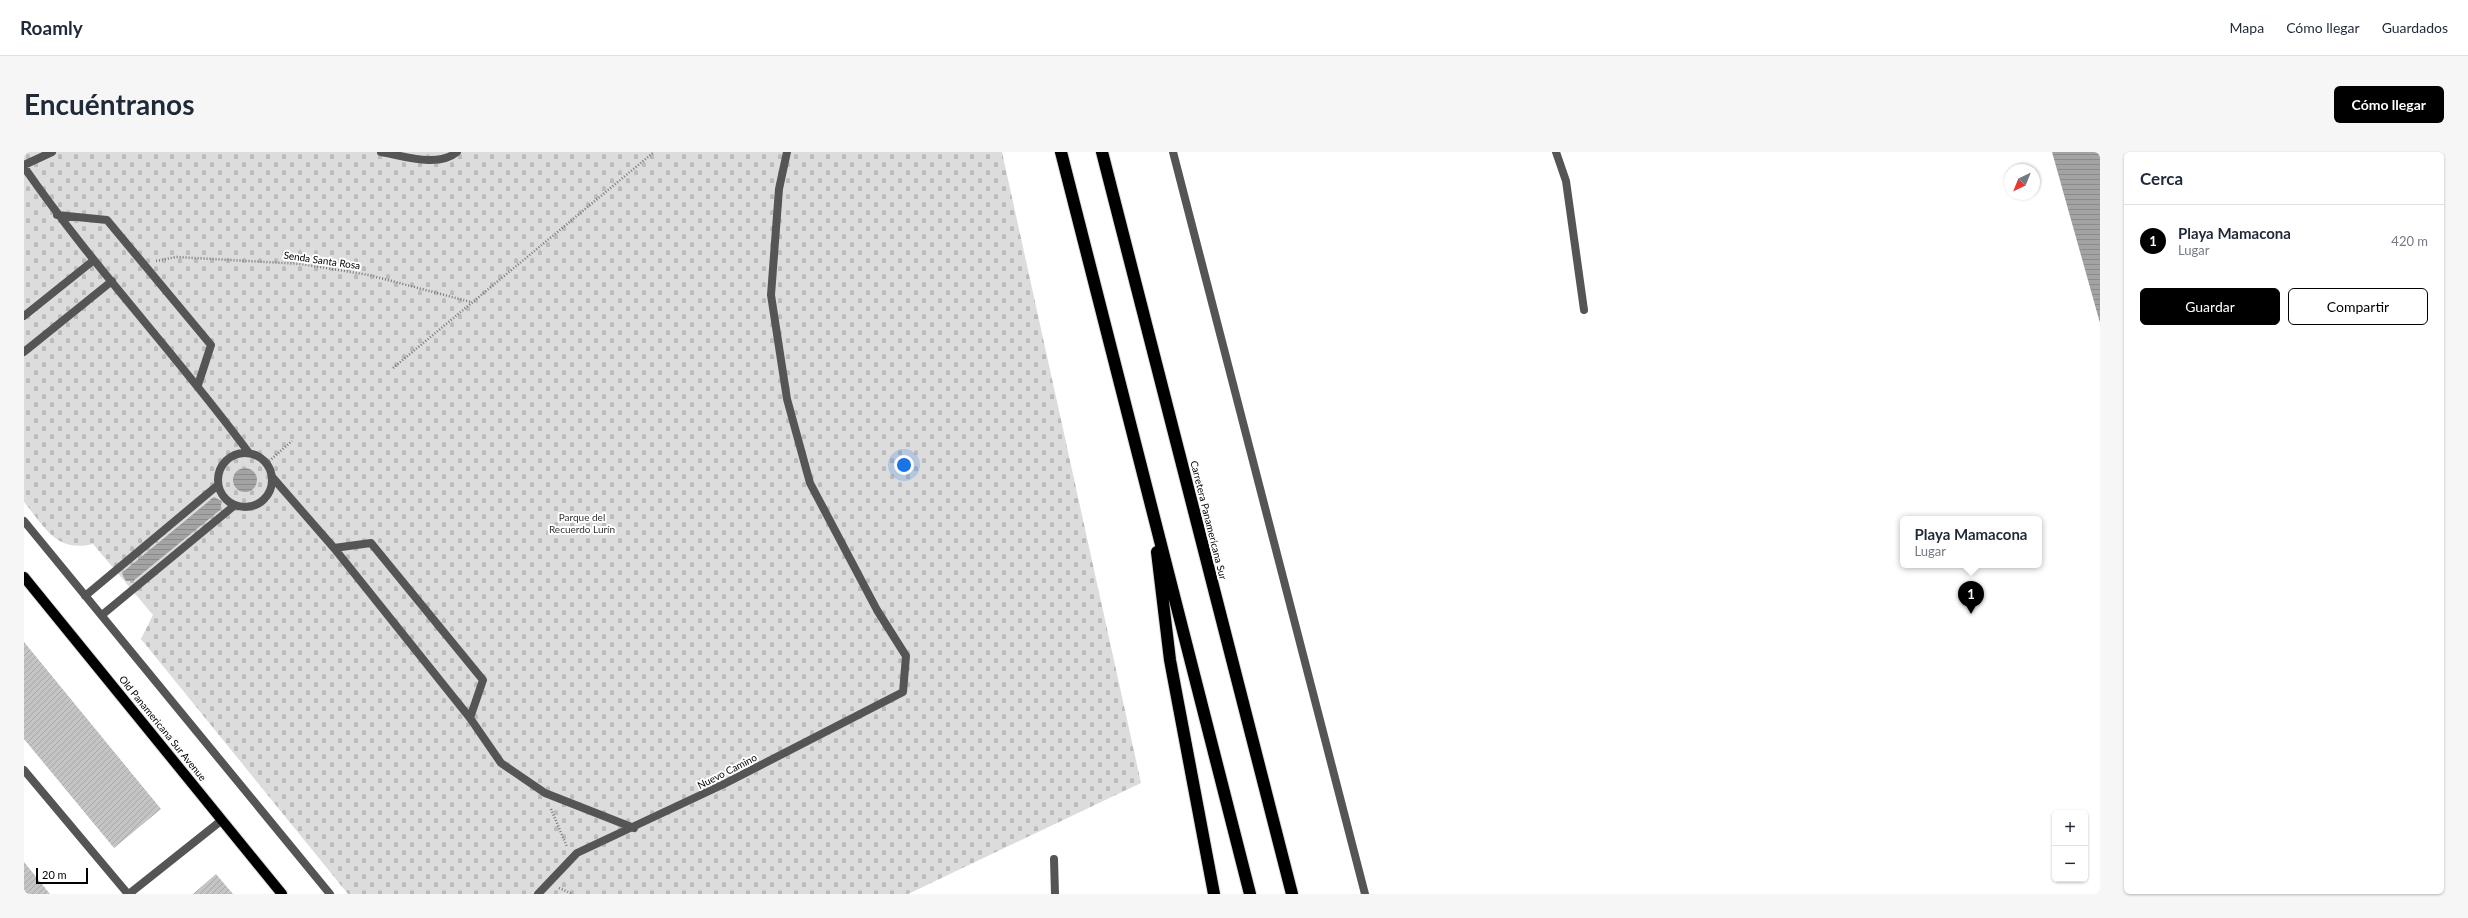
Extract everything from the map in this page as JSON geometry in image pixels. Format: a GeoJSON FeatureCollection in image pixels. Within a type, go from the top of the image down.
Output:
{"type":"FeatureCollection","features":[{"type":"Feature","properties":{"kind":"highway"},"geometry":{"type":"LineString","coordinates":[[1061,152],[1250,894]]}},
{"type":"Feature","properties":{"kind":"highway","name":"Carretera Panamericana Sur"},"geometry":{"type":"LineString","coordinates":[[1102,152],[1292,894]]}},
{"type":"Feature","properties":{"kind":"highway"},"geometry":{"type":"LineString","coordinates":[[1151,501],[1170,660],[1214,894]]}},
{"type":"Feature","properties":{"kind":"main road","name":"Old Panamericana Sur Avenue"},"geometry":{"type":"LineString","coordinates":[[24,577],[282,894]]}},
{"type":"Feature","properties":{"kind":"street"},"geometry":{"type":"LineString","coordinates":[[52,152],[24,166],[57,215],[198,385],[249,453]]}},
{"type":"Feature","properties":{"kind":"street"},"geometry":{"type":"LineString","coordinates":[[381,152],[428,160],[450,158],[457,152]]}},
{"type":"Feature","properties":{"kind":"street","name":"Nuevo Camino"},"geometry":{"type":"LineString","coordinates":[[538,894],[577,854],[634,828],[903,692],[906,656],[877,610],[810,483],[787,399],[771,295],[779,189],[787,152]]}},
{"type":"Feature","properties":{"kind":"street"},"geometry":{"type":"LineString","coordinates":[[1173,152],[1365,894]]}},
{"type":"Feature","properties":{"kind":"street"},"geometry":{"type":"LineString","coordinates":[[1556,152],[1566,181],[1584,310]]}},
{"type":"Feature","properties":{"kind":"street"},"geometry":{"type":"LineString","coordinates":[[57,215],[107,220],[144,264],[211,345],[198,385]]}},
{"type":"Feature","properties":{"kind":"street"},"geometry":{"type":"LineString","coordinates":[[24,316],[94,260]]}},
{"type":"Feature","properties":{"kind":"street"},"geometry":{"type":"LineString","coordinates":[[24,352],[112,281]]}},
{"type":"Feature","properties":{"kind":"street"},"geometry":{"type":"LineString","coordinates":[[273,478],[272,487],[263,501],[247,507],[235,505],[225,498],[218,485],[219,472],[225,461],[236,454],[249,453],[258,455],[267,463],[273,478],[334,548],[470,718],[501,763],[545,794],[634,828]]}},
{"type":"Feature","properties":{"kind":"street"},"geometry":{"type":"LineString","coordinates":[[86,596],[218,485]]}},
{"type":"Feature","properties":{"kind":"street"},"geometry":{"type":"LineString","coordinates":[[102,615],[235,505]]}},
{"type":"Feature","properties":{"kind":"street"},"geometry":{"type":"LineString","coordinates":[[24,521],[330,894]]}},
{"type":"Feature","properties":{"kind":"street"},"geometry":{"type":"LineString","coordinates":[[334,548],[371,543],[483,680],[470,718]]}},
{"type":"Feature","properties":{"kind":"street"},"geometry":{"type":"LineString","coordinates":[[24,770],[128,894],[222,820]]}},
{"type":"Feature","properties":{"kind":"street"},"geometry":{"type":"LineString","coordinates":[[1054,859],[1056,894]]}},
{"type":"Feature","properties":{"kind":"path"},"geometry":{"type":"LineString","coordinates":[[393,368],[654,152]]}},
{"type":"Feature","properties":{"kind":"path","name":"Senda Santa Rosa"},"geometry":{"type":"LineString","coordinates":[[144,264],[176,257],[302,264],[369,275],[471,302]]}},
{"type":"Feature","properties":{"kind":"path"},"geometry":{"type":"LineString","coordinates":[[267,463],[292,441]]}},
{"type":"Feature","properties":{"kind":"path"},"geometry":{"type":"LineString","coordinates":[[545,794],[560,833],[573,858]]}},
{"type":"Feature","properties":{"kind":"green space","name":"Parque del Recuerdo Lurín"},"geometry":{"type":"Polygon","coordinates":[[[24,152],[1002,152],[1141,783],[908,894],[348,894],[141,639],[153,615],[93,544],[80,546],[70,545],[60,541],[45,529],[24,502],[24,152]]]}},
{"type":"Feature","properties":{"kind":"shaded area"},"geometry":{"type":"Polygon","coordinates":[[[2052,152],[2100,152],[2100,323],[2052,152]]]}},
{"type":"Feature","properties":{"kind":"shaded area"},"geometry":{"type":"Polygon","coordinates":[[[245,468],[250,469],[256,475],[256,485],[250,491],[245,492],[240,491],[234,485],[233,480],[234,475],[240,469],[245,468]]]}},
{"type":"Feature","properties":{"kind":"shaded area"},"geometry":{"type":"Polygon","coordinates":[[[214,497],[222,501],[220,510],[133,581],[126,581],[123,576],[123,572],[214,497]]]}},
{"type":"Feature","properties":{"kind":"building"},"geometry":{"type":"Polygon","coordinates":[[[24,642],[161,809],[114,848],[24,739],[24,642]]]}},
{"type":"Feature","properties":{"kind":"building"},"geometry":{"type":"Polygon","coordinates":[[[24,862],[50,894],[24,894],[24,862]]]}},
{"type":"Feature","properties":{"kind":"building"},"geometry":{"type":"Polygon","coordinates":[[[216,874],[233,894],[193,894],[216,874]]]}},
{"type":"Feature","properties":{"kind":"place","name":"Playa Mamacona"},"geometry":{"type":"Point","coordinates":[1971,614]}}]}
